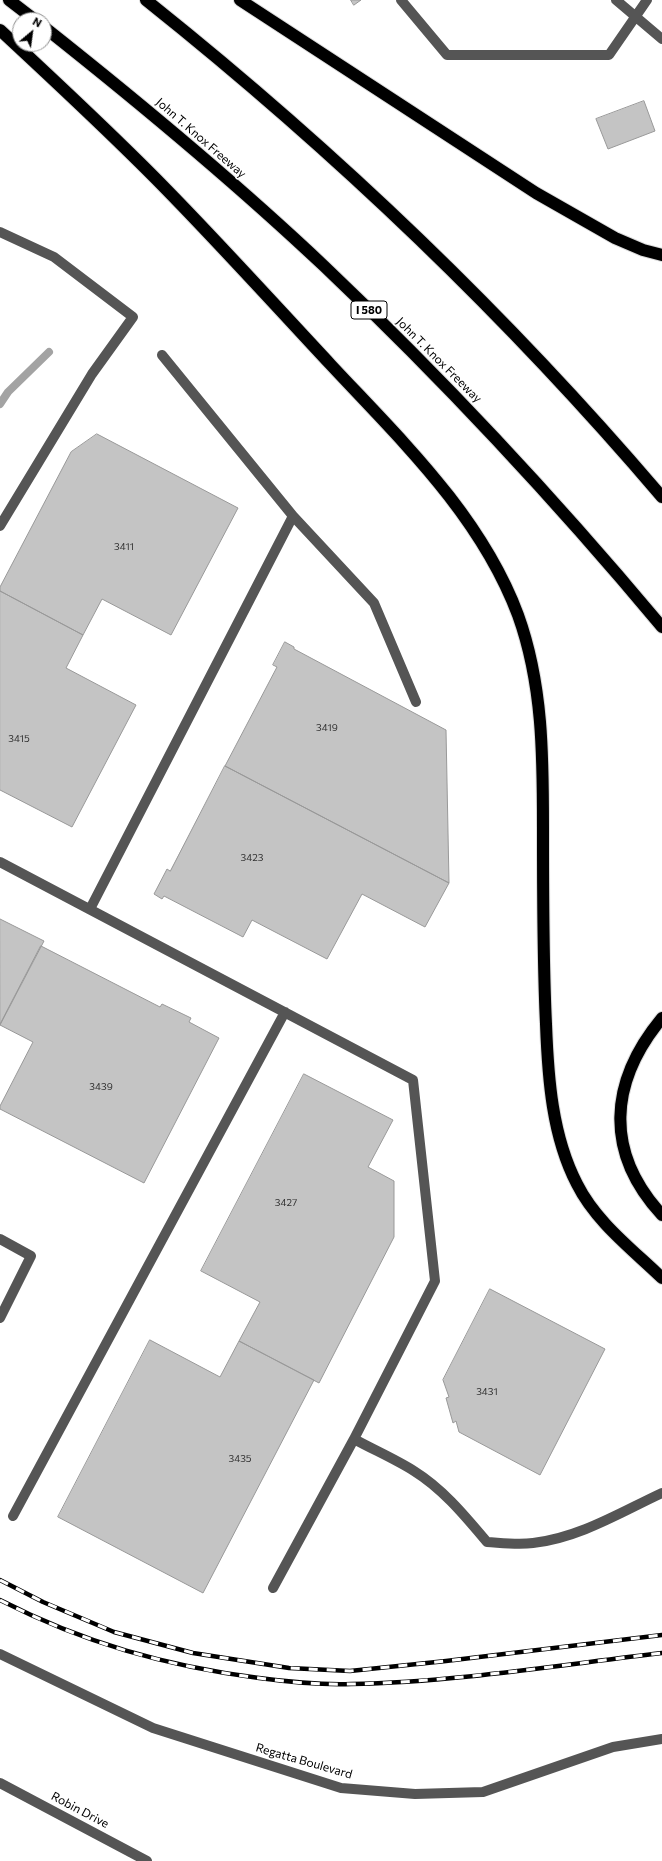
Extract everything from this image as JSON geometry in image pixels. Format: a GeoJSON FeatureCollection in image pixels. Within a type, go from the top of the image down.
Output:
{"type":"FeatureCollection","features":[{"type":"Feature","properties":{"kind":"highway"},"geometry":{"type":"LineString","coordinates":[[9,0],[25,12]]}},
{"type":"Feature","properties":{"kind":"highway"},"geometry":{"type":"LineString","coordinates":[[146,0],[294,124],[432,252],[606,432],[662,497]]}},
{"type":"Feature","properties":{"kind":"highway"},"geometry":{"type":"LineString","coordinates":[[240,0],[536,193],[615,238],[643,250],[662,255]]}},
{"type":"Feature","properties":{"kind":"highway"},"geometry":{"type":"LineString","coordinates":[[0,30],[160,182],[242,268],[437,481],[491,556],[517,612],[534,670],[539,701],[543,762],[545,1008],[549,1070],[558,1131],[569,1168],[587,1202],[611,1230],[662,1278]]}},
{"type":"Feature","properties":{"kind":"highway","name":"John T. Knox Freeway"},"geometry":{"type":"LineString","coordinates":[[52,33],[136,101],[231,182],[368,309],[462,403],[542,488],[662,627]]}},
{"type":"Feature","properties":{"kind":"highway"},"geometry":{"type":"LineString","coordinates":[[662,1018],[648,1034],[636,1054],[628,1074],[622,1096],[620,1118],[622,1140],[627,1161],[638,1184],[651,1203],[662,1215]]}},
{"type":"Feature","properties":{"kind":"street"},"geometry":{"type":"LineString","coordinates":[[401,0],[447,56],[609,55],[647,0]]}},
{"type":"Feature","properties":{"kind":"street"},"geometry":{"type":"LineString","coordinates":[[616,0],[662,39]]}},
{"type":"Feature","properties":{"kind":"street"},"geometry":{"type":"LineString","coordinates":[[0,232],[54,257],[133,317],[92,374],[0,526]]}},
{"type":"Feature","properties":{"kind":"street"},"geometry":{"type":"LineString","coordinates":[[162,355],[293,516],[374,603],[416,702]]}},
{"type":"Feature","properties":{"kind":"street"},"geometry":{"type":"LineString","coordinates":[[90,909],[293,516]]}},
{"type":"Feature","properties":{"kind":"street"},"geometry":{"type":"LineString","coordinates":[[0,862],[413,1080],[435,1281],[354,1439],[273,1588]]}},
{"type":"Feature","properties":{"kind":"street"},"geometry":{"type":"LineString","coordinates":[[13,1516],[285,1012]]}},
{"type":"Feature","properties":{"kind":"street"},"geometry":{"type":"LineString","coordinates":[[0,1239],[31,1256],[0,1318]]}},
{"type":"Feature","properties":{"kind":"street"},"geometry":{"type":"LineString","coordinates":[[354,1439],[414,1471],[431,1483],[464,1514],[487,1542],[533,1543],[557,1539],[580,1532],[662,1493]]}},
{"type":"Feature","properties":{"kind":"street","name":"Regatta Boulevard"},"geometry":{"type":"LineString","coordinates":[[0,1654],[154,1728],[341,1788],[415,1794],[483,1792],[613,1747],[662,1739]]}},
{"type":"Feature","properties":{"kind":"street","name":"Robin Drive"},"geometry":{"type":"LineString","coordinates":[[0,1783],[140,1859]]}},
{"type":"Feature","properties":{"kind":"building"},"geometry":{"type":"Polygon","coordinates":[[[351,0],[361,0],[354,5],[351,0]]]}},
{"type":"Feature","properties":{"kind":"building"},"geometry":{"type":"Polygon","coordinates":[[[644,101],[655,131],[608,149],[596,119],[644,101]]]}},
{"type":"Feature","properties":{"kind":"building"},"geometry":{"type":"Polygon","coordinates":[[[97,434],[238,508],[171,635],[102,599],[83,635],[0,591],[0,587],[71,452],[97,434]]]}},
{"type":"Feature","properties":{"kind":"building"},"geometry":{"type":"Polygon","coordinates":[[[0,591],[83,635],[66,668],[136,705],[72,827],[0,790],[0,591]]]}},
{"type":"Feature","properties":{"kind":"building"},"geometry":{"type":"Polygon","coordinates":[[[285,642],[294,647],[294,649],[446,730],[449,883],[225,766],[277,667],[273,665],[285,642]]]}},
{"type":"Feature","properties":{"kind":"building"},"geometry":{"type":"Polygon","coordinates":[[[225,766],[449,883],[425,927],[362,894],[327,959],[252,920],[243,937],[164,896],[162,899],[154,894],[167,869],[170,871],[225,766]]]}},
{"type":"Feature","properties":{"kind":"building"},"geometry":{"type":"Polygon","coordinates":[[[0,919],[44,941],[0,1025],[0,919]]]}},
{"type":"Feature","properties":{"kind":"building"},"geometry":{"type":"Polygon","coordinates":[[[41,946],[160,1007],[162,1004],[191,1018],[189,1022],[219,1038],[144,1183],[0,1109],[0,1106],[33,1042],[0,1025],[41,946]]]}},
{"type":"Feature","properties":{"kind":"building"},"geometry":{"type":"Polygon","coordinates":[[[304,1074],[393,1120],[368,1167],[394,1181],[394,1237],[319,1383],[239,1341],[260,1302],[201,1271],[304,1074]]]}},
{"type":"Feature","properties":{"kind":"building"},"geometry":{"type":"Polygon","coordinates":[[[490,1289],[605,1349],[540,1475],[459,1432],[456,1421],[453,1423],[446,1398],[449,1397],[443,1380],[490,1289]]]}},
{"type":"Feature","properties":{"kind":"building"},"geometry":{"type":"Polygon","coordinates":[[[150,1340],[220,1377],[239,1341],[314,1380],[203,1593],[58,1517],[150,1340]]]}},
{"type":"Feature","properties":{"kind":"waterway"},"geometry":{"type":"LineString","coordinates":[[0,404],[8,392],[49,352]]}},
{"type":"Feature","properties":{"kind":"railway"},"geometry":{"type":"LineString","coordinates":[[0,1580],[43,1602],[114,1632],[193,1653],[289,1668],[350,1671],[662,1635]]}},
{"type":"Feature","properties":{"kind":"railway"},"geometry":{"type":"LineString","coordinates":[[0,1600],[63,1629],[126,1651],[191,1667],[225,1673],[305,1683],[351,1684],[429,1680],[662,1653]]}}]}
